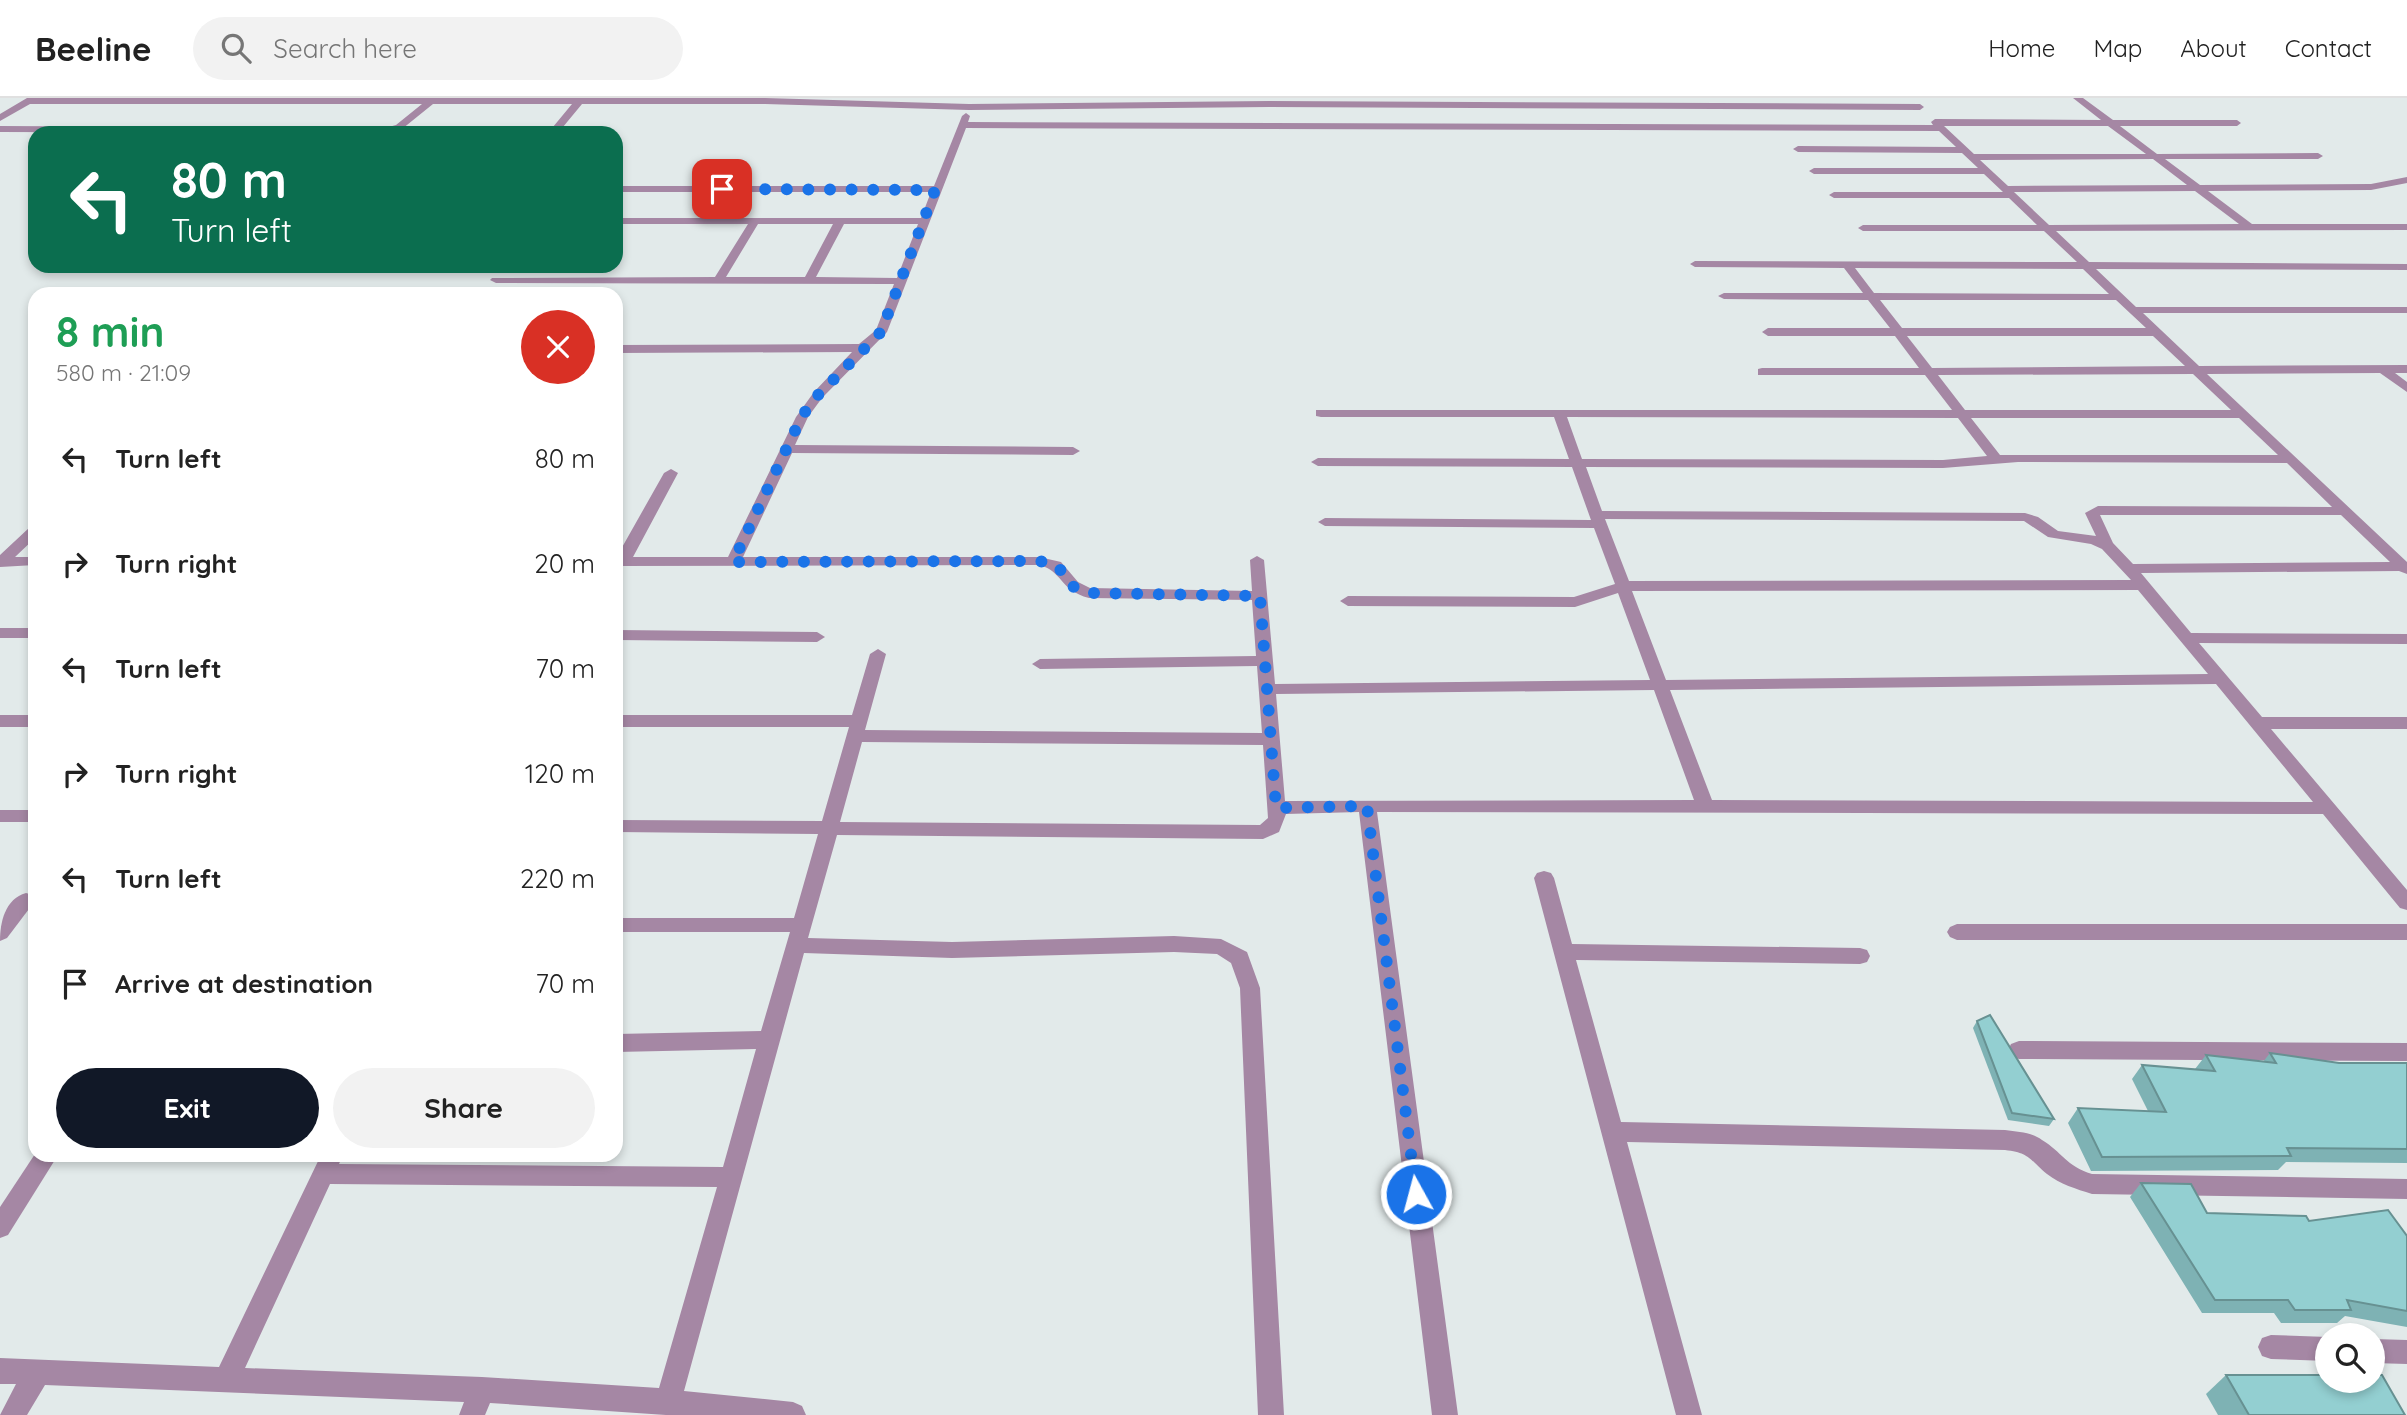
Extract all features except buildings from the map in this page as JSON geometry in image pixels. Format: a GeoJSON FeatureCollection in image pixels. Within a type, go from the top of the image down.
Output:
{"type":"FeatureCollection","features":[{"type":"Feature","properties":{"kind":"street"},"geometry":{"type":"LineString","coordinates":[[1910,98],[2405,568]]}},
{"type":"Feature","properties":{"kind":"street"},"geometry":{"type":"LineString","coordinates":[[2077,98],[2251,228]]}},
{"type":"Feature","properties":{"kind":"street"},"geometry":{"type":"LineString","coordinates":[[0,118],[5,112],[30,99],[616,99],[970,103],[1367,101],[1920,107]]}},
{"type":"Feature","properties":{"kind":"street"},"geometry":{"type":"LineString","coordinates":[[400,126],[432,100]]}},
{"type":"Feature","properties":{"kind":"street"},"geometry":{"type":"LineString","coordinates":[[559,126],[580,100]]}},
{"type":"Feature","properties":{"kind":"street"},"geometry":{"type":"LineString","coordinates":[[1367,101],[1372,126]]}},
{"type":"Feature","properties":{"kind":"street"},"geometry":{"type":"LineString","coordinates":[[733,562],[802,416],[862,348],[881,332],[935,190],[964,125],[970,103]]}},
{"type":"Feature","properties":{"kind":"street"},"geometry":{"type":"LineString","coordinates":[[964,125],[1939,126],[2238,123]]}},
{"type":"Feature","properties":{"kind":"street"},"geometry":{"type":"LineString","coordinates":[[0,129],[28,129]]}},
{"type":"Feature","properties":{"kind":"street"},"geometry":{"type":"LineString","coordinates":[[1797,149],[2157,156],[2318,156]]}},
{"type":"Feature","properties":{"kind":"street"},"geometry":{"type":"LineString","coordinates":[[1814,171],[1986,171]]}},
{"type":"Feature","properties":{"kind":"street"},"geometry":{"type":"LineString","coordinates":[[1834,195],[2387,185],[2407,180]]}},
{"type":"Feature","properties":{"kind":"street"},"geometry":{"type":"LineString","coordinates":[[2387,185],[2407,195]]}},
{"type":"Feature","properties":{"kind":"street"},"geometry":{"type":"LineString","coordinates":[[623,189],[935,190]]}},
{"type":"Feature","properties":{"kind":"street"},"geometry":{"type":"LineString","coordinates":[[623,221],[923,221]]}},
{"type":"Feature","properties":{"kind":"street"},"geometry":{"type":"LineString","coordinates":[[718,281],[755,221]]}},
{"type":"Feature","properties":{"kind":"street"},"geometry":{"type":"LineString","coordinates":[[809,281],[840,221]]}},
{"type":"Feature","properties":{"kind":"street"},"geometry":{"type":"LineString","coordinates":[[1863,228],[2407,227]]}},
{"type":"Feature","properties":{"kind":"street"},"geometry":{"type":"LineString","coordinates":[[1695,264],[2407,267]]}},
{"type":"Feature","properties":{"kind":"street"},"geometry":{"type":"LineString","coordinates":[[1847,265],[1996,459]]}},
{"type":"Feature","properties":{"kind":"street"},"geometry":{"type":"LineString","coordinates":[[544,280],[550,273]]}},
{"type":"Feature","properties":{"kind":"street"},"geometry":{"type":"LineString","coordinates":[[496,280],[900,281]]}},
{"type":"Feature","properties":{"kind":"street"},"geometry":{"type":"LineString","coordinates":[[1724,296],[2119,297]]}},
{"type":"Feature","properties":{"kind":"street"},"geometry":{"type":"LineString","coordinates":[[2134,310],[2407,310]]}},
{"type":"Feature","properties":{"kind":"street"},"geometry":{"type":"LineString","coordinates":[[1768,332],[2156,332]]}},
{"type":"Feature","properties":{"kind":"street"},"geometry":{"type":"LineString","coordinates":[[623,349],[862,348]]}},
{"type":"Feature","properties":{"kind":"street"},"geometry":{"type":"LineString","coordinates":[[2383,369],[2407,388]]}},
{"type":"Feature","properties":{"kind":"street"},"geometry":{"type":"LineString","coordinates":[[1762,372],[2407,369]]}},
{"type":"Feature","properties":{"kind":"street"},"geometry":{"type":"LineString","coordinates":[[1321,412],[2243,414]]}},
{"type":"Feature","properties":{"kind":"street"},"geometry":{"type":"LineString","coordinates":[[1559,414],[1706,808]]}},
{"type":"Feature","properties":{"kind":"street"},"geometry":{"type":"LineString","coordinates":[[787,449],[1073,451]]}},
{"type":"Feature","properties":{"kind":"street"},"geometry":{"type":"LineString","coordinates":[[1318,462],[1943,464],[1996,459],[2290,459]]}},
{"type":"Feature","properties":{"kind":"street"},"geometry":{"type":"LineString","coordinates":[[623,555],[671,472]]}},
{"type":"Feature","properties":{"kind":"street"},"geometry":{"type":"LineString","coordinates":[[2345,511],[2098,510],[2092,513],[2106,543],[2407,903]]}},
{"type":"Feature","properties":{"kind":"street"},"geometry":{"type":"LineString","coordinates":[[1325,522],[2025,517],[2036,521],[2054,535],[2096,538],[2106,543]]}},
{"type":"Feature","properties":{"kind":"street"},"geometry":{"type":"LineString","coordinates":[[1,562],[28,537]]}},
{"type":"Feature","properties":{"kind":"street"},"geometry":{"type":"LineString","coordinates":[[623,826],[1264,832],[1272,827],[1277,818],[1257,560]]}},
{"type":"Feature","properties":{"kind":"street"},"geometry":{"type":"LineString","coordinates":[[1,562],[28,561]]}},
{"type":"Feature","properties":{"kind":"street"},"geometry":{"type":"LineString","coordinates":[[623,562],[1039,561],[1056,565],[1076,590],[1089,593],[1260,596]]}},
{"type":"Feature","properties":{"kind":"street"},"geometry":{"type":"LineString","coordinates":[[2129,569],[2405,568]]}},
{"type":"Feature","properties":{"kind":"street"},"geometry":{"type":"LineString","coordinates":[[1348,601],[1575,602],[1623,586],[2143,585]]}},
{"type":"Feature","properties":{"kind":"street"},"geometry":{"type":"LineString","coordinates":[[0,633],[28,633]]}},
{"type":"Feature","properties":{"kind":"street"},"geometry":{"type":"LineString","coordinates":[[623,635],[817,637]]}},
{"type":"Feature","properties":{"kind":"street"},"geometry":{"type":"LineString","coordinates":[[2187,638],[2407,639]]}},
{"type":"Feature","properties":{"kind":"street"},"geometry":{"type":"LineString","coordinates":[[668,1402],[878,654]]}},
{"type":"Feature","properties":{"kind":"street"},"geometry":{"type":"LineString","coordinates":[[1040,664],[1265,661]]}},
{"type":"Feature","properties":{"kind":"street"},"geometry":{"type":"LineString","coordinates":[[1267,689],[2222,679]]}},
{"type":"Feature","properties":{"kind":"street"},"geometry":{"type":"LineString","coordinates":[[0,721],[28,720]]}},
{"type":"Feature","properties":{"kind":"street"},"geometry":{"type":"LineString","coordinates":[[623,721],[1271,739]]}},
{"type":"Feature","properties":{"kind":"street"},"geometry":{"type":"LineString","coordinates":[[2258,723],[2407,723]]}},
{"type":"Feature","properties":{"kind":"street"},"geometry":{"type":"LineString","coordinates":[[1367,806],[1445,1415]]}},
{"type":"Feature","properties":{"kind":"street"},"geometry":{"type":"LineString","coordinates":[[1276,808],[2329,808]]}},
{"type":"Feature","properties":{"kind":"street"},"geometry":{"type":"LineString","coordinates":[[0,817],[28,816]]}},
{"type":"Feature","properties":{"kind":"street"},"geometry":{"type":"LineString","coordinates":[[1544,878],[1689,1415]]}},
{"type":"Feature","properties":{"kind":"street"},"geometry":{"type":"LineString","coordinates":[[0,933],[26,900]]}},
{"type":"Feature","properties":{"kind":"street"},"geometry":{"type":"LineString","coordinates":[[623,925],[799,935],[951,950],[1174,944],[1221,947],[1240,958],[1250,988],[1270,1415]]}},
{"type":"Feature","properties":{"kind":"street"},"geometry":{"type":"LineString","coordinates":[[1957,932],[2407,932]]}},
{"type":"Feature","properties":{"kind":"street"},"geometry":{"type":"LineString","coordinates":[[1564,951],[1860,956]]}},
{"type":"Feature","properties":{"kind":"street"},"geometry":{"type":"LineString","coordinates":[[623,1043],[769,1040]]}},
{"type":"Feature","properties":{"kind":"street"},"geometry":{"type":"LineString","coordinates":[[2019,1050],[2407,1052]]}},
{"type":"Feature","properties":{"kind":"street"},"geometry":{"type":"LineString","coordinates":[[1612,1132],[2005,1140],[2024,1142],[2073,1178],[2092,1184],[2407,1189]]}},
{"type":"Feature","properties":{"kind":"street"},"geometry":{"type":"LineString","coordinates":[[0,1227],[42,1162]]}},
{"type":"Feature","properties":{"kind":"street"},"geometry":{"type":"LineString","coordinates":[[226,1381],[327,1165],[730,1177]]}},
{"type":"Feature","properties":{"kind":"street"},"geometry":{"type":"LineString","coordinates":[[2271,1347],[2315,1349]]}},
{"type":"Feature","properties":{"kind":"street"},"geometry":{"type":"LineString","coordinates":[[2385,1351],[2407,1352]]}},
{"type":"Feature","properties":{"kind":"street"},"geometry":{"type":"LineString","coordinates":[[0,1371],[482,1390],[668,1402],[793,1415]]}},
{"type":"Feature","properties":{"kind":"street"},"geometry":{"type":"LineString","coordinates":[[12,1415],[37,1374]]}},
{"type":"Feature","properties":{"kind":"street"},"geometry":{"type":"LineString","coordinates":[[472,1415],[482,1390]]}},
{"type":"Feature","properties":{"kind":"route"},"geometry":{"type":"LineString","coordinates":[[722,189],[935,190],[881,332],[862,348],[802,416],[733,562],[1039,561],[1056,565],[1076,590],[1089,593],[1260,596],[1276,808],[1367,806],[1416,1194]]}}]}
